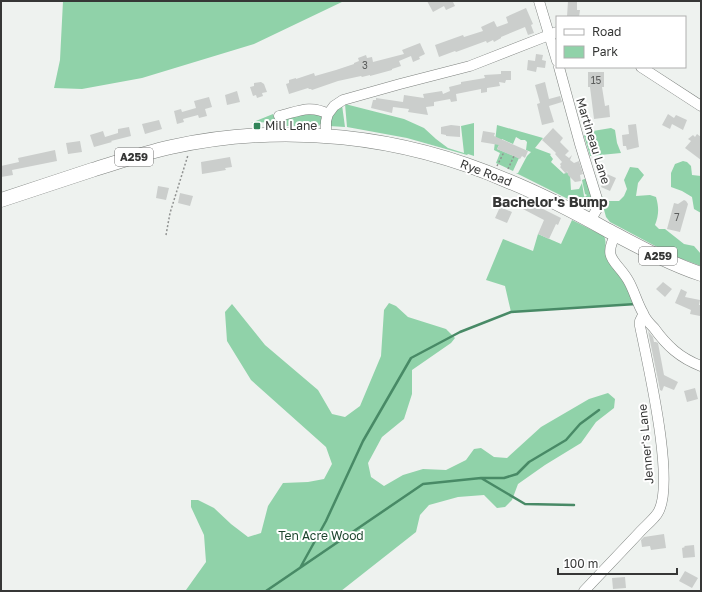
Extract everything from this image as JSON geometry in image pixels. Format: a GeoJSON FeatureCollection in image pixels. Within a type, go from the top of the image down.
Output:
{"type":"FeatureCollection","features":[{"type":"Feature","properties":{"kind":"highway","name":"Rye Road"},"geometry":{"type":"LineString","coordinates":[[188,144],[235,136],[272,134],[326,135],[395,145],[452,160],[511,182],[590,220],[664,259],[701,274]]}},
{"type":"Feature","properties":{"kind":"highway","name":"A259"},"geometry":{"type":"LineString","coordinates":[[1,200],[129,158],[188,144]]}},
{"type":"Feature","properties":{"kind":"street"},"geometry":{"type":"LineString","coordinates":[[539,1],[553,33],[556,54]]}},
{"type":"Feature","properties":{"kind":"street"},"geometry":{"type":"LineString","coordinates":[[326,135],[326,121],[328,114],[339,102],[470,66],[496,57],[553,33]]}},
{"type":"Feature","properties":{"kind":"street","name":"Martineau Lane"},"geometry":{"type":"LineString","coordinates":[[559,68],[598,202],[597,209],[590,220]]}},
{"type":"Feature","properties":{"kind":"street"},"geometry":{"type":"LineString","coordinates":[[643,68],[701,106]]}},
{"type":"Feature","properties":{"kind":"street"},"geometry":{"type":"LineString","coordinates":[[279,116],[311,108],[321,110],[328,114]]}},
{"type":"Feature","properties":{"kind":"street"},"geometry":{"type":"LineString","coordinates":[[616,234],[610,245],[610,256],[628,280],[643,315],[668,346],[684,358],[701,366]]}},
{"type":"Feature","properties":{"kind":"street","name":"Jenner's Lane"},"geometry":{"type":"LineString","coordinates":[[584,591],[658,513],[663,495],[664,467],[661,436],[652,380],[640,326],[640,321],[643,315]]}},
{"type":"Feature","properties":{"kind":"path"},"geometry":{"type":"LineString","coordinates":[[166,235],[170,213],[189,152],[188,144]]}},
{"type":"Feature","properties":{"kind":"path"},"geometry":{"type":"LineString","coordinates":[[497,167],[504,152]]}},
{"type":"Feature","properties":{"kind":"path"},"geometry":{"type":"LineString","coordinates":[[507,170],[514,156]]}},
{"type":"Feature","properties":{"kind":"green space"},"geometry":{"type":"Polygon","coordinates":[[[63,1],[344,1],[254,44],[142,78],[82,89],[54,88],[60,60],[63,1]]]}},
{"type":"Feature","properties":{"kind":"green space"},"geometry":{"type":"Polygon","coordinates":[[[345,104],[404,119],[424,128],[448,148],[464,153],[461,126],[474,123],[474,156],[407,138],[347,127],[345,104]]]}},
{"type":"Feature","properties":{"kind":"green space"},"geometry":{"type":"Polygon","coordinates":[[[342,105],[345,127],[329,126],[330,119],[333,114],[342,105]]]}},
{"type":"Feature","properties":{"kind":"green space"},"geometry":{"type":"Polygon","coordinates":[[[309,113],[321,116],[322,122],[319,126],[283,126],[270,122],[251,123],[273,114],[274,117],[309,113]]]}},
{"type":"Feature","properties":{"kind":"green space"},"geometry":{"type":"Polygon","coordinates":[[[497,125],[543,138],[535,148],[551,154],[550,155],[553,159],[551,162],[564,174],[566,172],[570,174],[571,190],[579,189],[582,183],[585,197],[587,195],[585,194],[582,180],[587,178],[593,199],[584,207],[516,173],[518,173],[527,156],[531,152],[526,150],[527,142],[525,140],[521,140],[516,137],[513,144],[502,139],[497,149],[519,158],[513,171],[496,163],[500,153],[494,150],[497,125]]]}},
{"type":"Feature","properties":{"kind":"green space"},"geometry":{"type":"Polygon","coordinates":[[[611,128],[615,130],[617,143],[621,153],[590,156],[584,136],[587,132],[611,128]]]}},
{"type":"Feature","properties":{"kind":"green space"},"geometry":{"type":"Polygon","coordinates":[[[683,161],[687,162],[691,166],[692,175],[701,176],[701,213],[694,209],[692,197],[671,187],[671,173],[675,164],[683,161]]]}},
{"type":"Feature","properties":{"kind":"green space"},"geometry":{"type":"Polygon","coordinates":[[[630,167],[638,168],[644,175],[638,183],[636,196],[650,195],[656,197],[658,211],[655,225],[659,229],[665,229],[684,244],[694,246],[701,254],[701,266],[674,256],[610,222],[606,217],[600,195],[609,201],[619,201],[624,196],[627,189],[624,180],[630,167]]]}},
{"type":"Feature","properties":{"kind":"green space"},"geometry":{"type":"Polygon","coordinates":[[[572,220],[604,236],[607,258],[621,276],[637,304],[511,312],[505,286],[486,280],[503,239],[533,251],[538,234],[561,244],[572,220]]]}},
{"type":"Feature","properties":{"kind":"green space","name":"Ten Acre Wood"},"geometry":{"type":"Polygon","coordinates":[[[389,303],[396,306],[408,317],[446,329],[455,338],[451,343],[412,370],[412,394],[404,419],[382,437],[368,463],[371,477],[384,486],[403,475],[423,469],[446,470],[466,460],[474,449],[481,448],[494,457],[507,458],[541,427],[589,399],[608,393],[615,399],[614,408],[596,422],[581,443],[518,484],[512,500],[505,507],[497,508],[484,495],[458,497],[429,505],[420,515],[416,532],[341,591],[184,591],[206,562],[204,535],[191,507],[191,500],[198,500],[214,508],[248,537],[261,533],[268,506],[283,483],[308,482],[324,479],[332,464],[326,447],[251,380],[227,341],[225,312],[232,304],[265,345],[318,390],[332,414],[345,417],[360,406],[381,356],[384,310],[389,303]]]}},
{"type":"Feature","properties":{"kind":"building"},"geometry":{"type":"Polygon","coordinates":[[[427,1],[455,1],[453,2],[455,6],[446,10],[444,6],[433,12],[427,1]]]}},
{"type":"Feature","properties":{"kind":"building"},"geometry":{"type":"Polygon","coordinates":[[[568,1],[577,1],[577,10],[580,10],[579,16],[567,16],[568,1]]]}},
{"type":"Feature","properties":{"kind":"building"},"geometry":{"type":"Polygon","coordinates":[[[526,8],[533,24],[531,25],[534,33],[528,35],[525,27],[501,37],[494,42],[493,40],[487,43],[486,41],[439,57],[435,45],[463,35],[464,37],[483,31],[481,27],[494,21],[497,27],[508,23],[506,17],[526,8]]]}},
{"type":"Feature","properties":{"kind":"building"},"geometry":{"type":"Polygon","coordinates":[[[420,43],[425,54],[419,57],[420,59],[413,62],[411,56],[399,61],[401,66],[392,70],[370,76],[361,76],[338,81],[312,90],[308,88],[289,94],[286,84],[289,83],[289,80],[314,73],[315,76],[336,70],[354,64],[359,61],[358,58],[366,55],[367,58],[372,57],[373,62],[404,54],[402,50],[420,43]]]}},
{"type":"Feature","properties":{"kind":"building"},"geometry":{"type":"Polygon","coordinates":[[[536,54],[543,55],[542,60],[546,61],[545,68],[537,67],[536,72],[527,70],[528,60],[535,61],[536,54]]]}},
{"type":"Feature","properties":{"kind":"building"},"geometry":{"type":"Polygon","coordinates":[[[501,71],[511,71],[511,80],[506,80],[505,83],[499,82],[500,86],[487,88],[487,92],[481,93],[481,89],[456,94],[457,101],[451,102],[450,99],[434,102],[434,106],[426,107],[428,115],[408,112],[409,109],[393,107],[392,113],[371,108],[373,100],[376,100],[376,98],[403,102],[404,95],[424,98],[423,94],[442,91],[443,94],[450,91],[449,87],[461,84],[461,82],[485,78],[484,75],[501,74],[501,71]]]}},
{"type":"Feature","properties":{"kind":"building"},"geometry":{"type":"Polygon","coordinates":[[[588,72],[604,72],[604,87],[602,87],[605,106],[609,105],[610,117],[594,119],[590,87],[588,87],[588,72]]]}},
{"type":"Feature","properties":{"kind":"building"},"geometry":{"type":"Polygon","coordinates":[[[261,82],[264,84],[267,92],[262,93],[263,96],[257,98],[256,95],[253,96],[250,87],[254,86],[254,83],[261,82]]]}},
{"type":"Feature","properties":{"kind":"building"},"geometry":{"type":"Polygon","coordinates":[[[545,82],[549,99],[560,96],[562,102],[549,106],[554,122],[542,125],[537,104],[540,103],[535,85],[545,82]]]}},
{"type":"Feature","properties":{"kind":"building"},"geometry":{"type":"Polygon","coordinates":[[[237,91],[240,102],[227,105],[225,95],[237,91]]]}},
{"type":"Feature","properties":{"kind":"building"},"geometry":{"type":"Polygon","coordinates":[[[209,97],[212,107],[205,109],[207,116],[199,118],[198,115],[183,119],[184,122],[177,124],[174,111],[181,109],[182,112],[196,108],[194,101],[209,97]]]}},
{"type":"Feature","properties":{"kind":"building"},"geometry":{"type":"Polygon","coordinates":[[[668,114],[674,118],[676,115],[687,120],[683,130],[672,124],[670,129],[662,125],[668,114]]]}},
{"type":"Feature","properties":{"kind":"building"},"geometry":{"type":"Polygon","coordinates":[[[159,120],[162,129],[145,134],[142,124],[159,120]]]}},
{"type":"Feature","properties":{"kind":"building"},"geometry":{"type":"Polygon","coordinates":[[[636,124],[639,147],[627,150],[626,146],[623,146],[622,135],[629,134],[628,125],[636,124]]]}},
{"type":"Feature","properties":{"kind":"building"},"geometry":{"type":"Polygon","coordinates":[[[451,125],[460,126],[460,137],[441,134],[441,127],[451,125]]]}},
{"type":"Feature","properties":{"kind":"building"},"geometry":{"type":"Polygon","coordinates":[[[129,127],[131,136],[94,147],[90,135],[103,131],[105,137],[118,133],[118,129],[129,127]]]}},
{"type":"Feature","properties":{"kind":"building"},"geometry":{"type":"Polygon","coordinates":[[[553,128],[563,138],[560,142],[569,151],[565,155],[569,158],[572,155],[570,160],[574,163],[579,161],[583,174],[580,175],[581,181],[575,182],[568,175],[567,171],[566,174],[560,167],[562,162],[555,154],[556,153],[542,140],[553,128]]]}},
{"type":"Feature","properties":{"kind":"building"},"geometry":{"type":"Polygon","coordinates":[[[483,131],[495,133],[494,136],[528,151],[525,158],[522,156],[520,159],[497,149],[499,145],[481,142],[483,131]]]}},
{"type":"Feature","properties":{"kind":"building"},"geometry":{"type":"Polygon","coordinates":[[[697,134],[701,137],[701,160],[685,148],[691,141],[688,139],[693,135],[695,137],[697,134]]]}},
{"type":"Feature","properties":{"kind":"building"},"geometry":{"type":"Polygon","coordinates":[[[80,141],[82,152],[68,154],[66,143],[80,141]]]}},
{"type":"Feature","properties":{"kind":"building"},"geometry":{"type":"Polygon","coordinates":[[[55,150],[57,161],[12,170],[13,175],[1,177],[1,166],[19,162],[18,158],[55,150]]]}},
{"type":"Feature","properties":{"kind":"building"},"geometry":{"type":"Polygon","coordinates":[[[230,157],[232,167],[225,168],[226,170],[202,174],[201,162],[230,157]]]}},
{"type":"Feature","properties":{"kind":"building"},"geometry":{"type":"Polygon","coordinates":[[[607,174],[616,178],[610,191],[601,187],[607,174]]]}},
{"type":"Feature","properties":{"kind":"building"},"geometry":{"type":"Polygon","coordinates":[[[158,186],[169,188],[166,200],[156,198],[158,186]]]}},
{"type":"Feature","properties":{"kind":"building"},"geometry":{"type":"Polygon","coordinates":[[[180,193],[193,196],[190,206],[178,203],[180,193]]]}},
{"type":"Feature","properties":{"kind":"building"},"geometry":{"type":"Polygon","coordinates":[[[525,200],[561,218],[558,225],[556,224],[549,239],[538,234],[544,220],[521,208],[525,200]]]}},
{"type":"Feature","properties":{"kind":"building"},"geometry":{"type":"Polygon","coordinates":[[[684,200],[688,204],[680,232],[667,229],[674,203],[678,204],[684,200]]]}},
{"type":"Feature","properties":{"kind":"building"},"geometry":{"type":"Polygon","coordinates":[[[500,207],[512,212],[507,223],[495,218],[500,207]]]}},
{"type":"Feature","properties":{"kind":"building"},"geometry":{"type":"Polygon","coordinates":[[[663,282],[672,289],[665,297],[656,289],[663,282]]]}},
{"type":"Feature","properties":{"kind":"building"},"geometry":{"type":"Polygon","coordinates":[[[681,289],[687,292],[685,297],[700,300],[700,316],[690,314],[691,310],[675,303],[681,289]]]}},
{"type":"Feature","properties":{"kind":"building"},"geometry":{"type":"Polygon","coordinates":[[[648,331],[653,337],[654,342],[658,343],[664,375],[678,382],[674,390],[664,386],[662,391],[660,390],[648,331]]]}},
{"type":"Feature","properties":{"kind":"building"},"geometry":{"type":"Polygon","coordinates":[[[695,388],[698,399],[687,402],[684,391],[695,388]]]}},
{"type":"Feature","properties":{"kind":"building"},"geometry":{"type":"Polygon","coordinates":[[[664,534],[666,548],[651,550],[650,546],[642,547],[641,540],[644,537],[664,534]]]}},
{"type":"Feature","properties":{"kind":"building"},"geometry":{"type":"Polygon","coordinates":[[[694,545],[695,557],[683,558],[682,548],[685,547],[684,546],[694,545]]]}},
{"type":"Feature","properties":{"kind":"building"},"geometry":{"type":"Polygon","coordinates":[[[685,571],[698,578],[692,588],[679,581],[685,571]]]}},
{"type":"Feature","properties":{"kind":"building"},"geometry":{"type":"Polygon","coordinates":[[[625,577],[626,588],[613,589],[612,578],[625,577]]]}},
{"type":"Feature","properties":{"kind":"waterway"},"geometry":{"type":"LineString","coordinates":[[300,568],[326,521],[363,441],[411,358],[460,332],[511,312],[636,304]]}},
{"type":"Feature","properties":{"kind":"waterway"},"geometry":{"type":"LineString","coordinates":[[481,478],[504,478],[517,474],[529,462],[566,440],[580,424],[599,410]]}},
{"type":"Feature","properties":{"kind":"waterway"},"geometry":{"type":"LineString","coordinates":[[266,591],[423,484],[481,478],[525,504],[574,505]]}},
{"type":"Feature","properties":{"kind":"place","name":"Mill Lane"},"geometry":{"type":"Point","coordinates":[257,126]}},
{"type":"Feature","properties":{"kind":"district","name":"Bachelor's Bump"},"geometry":{"type":"Point","coordinates":[550,202]}}]}
